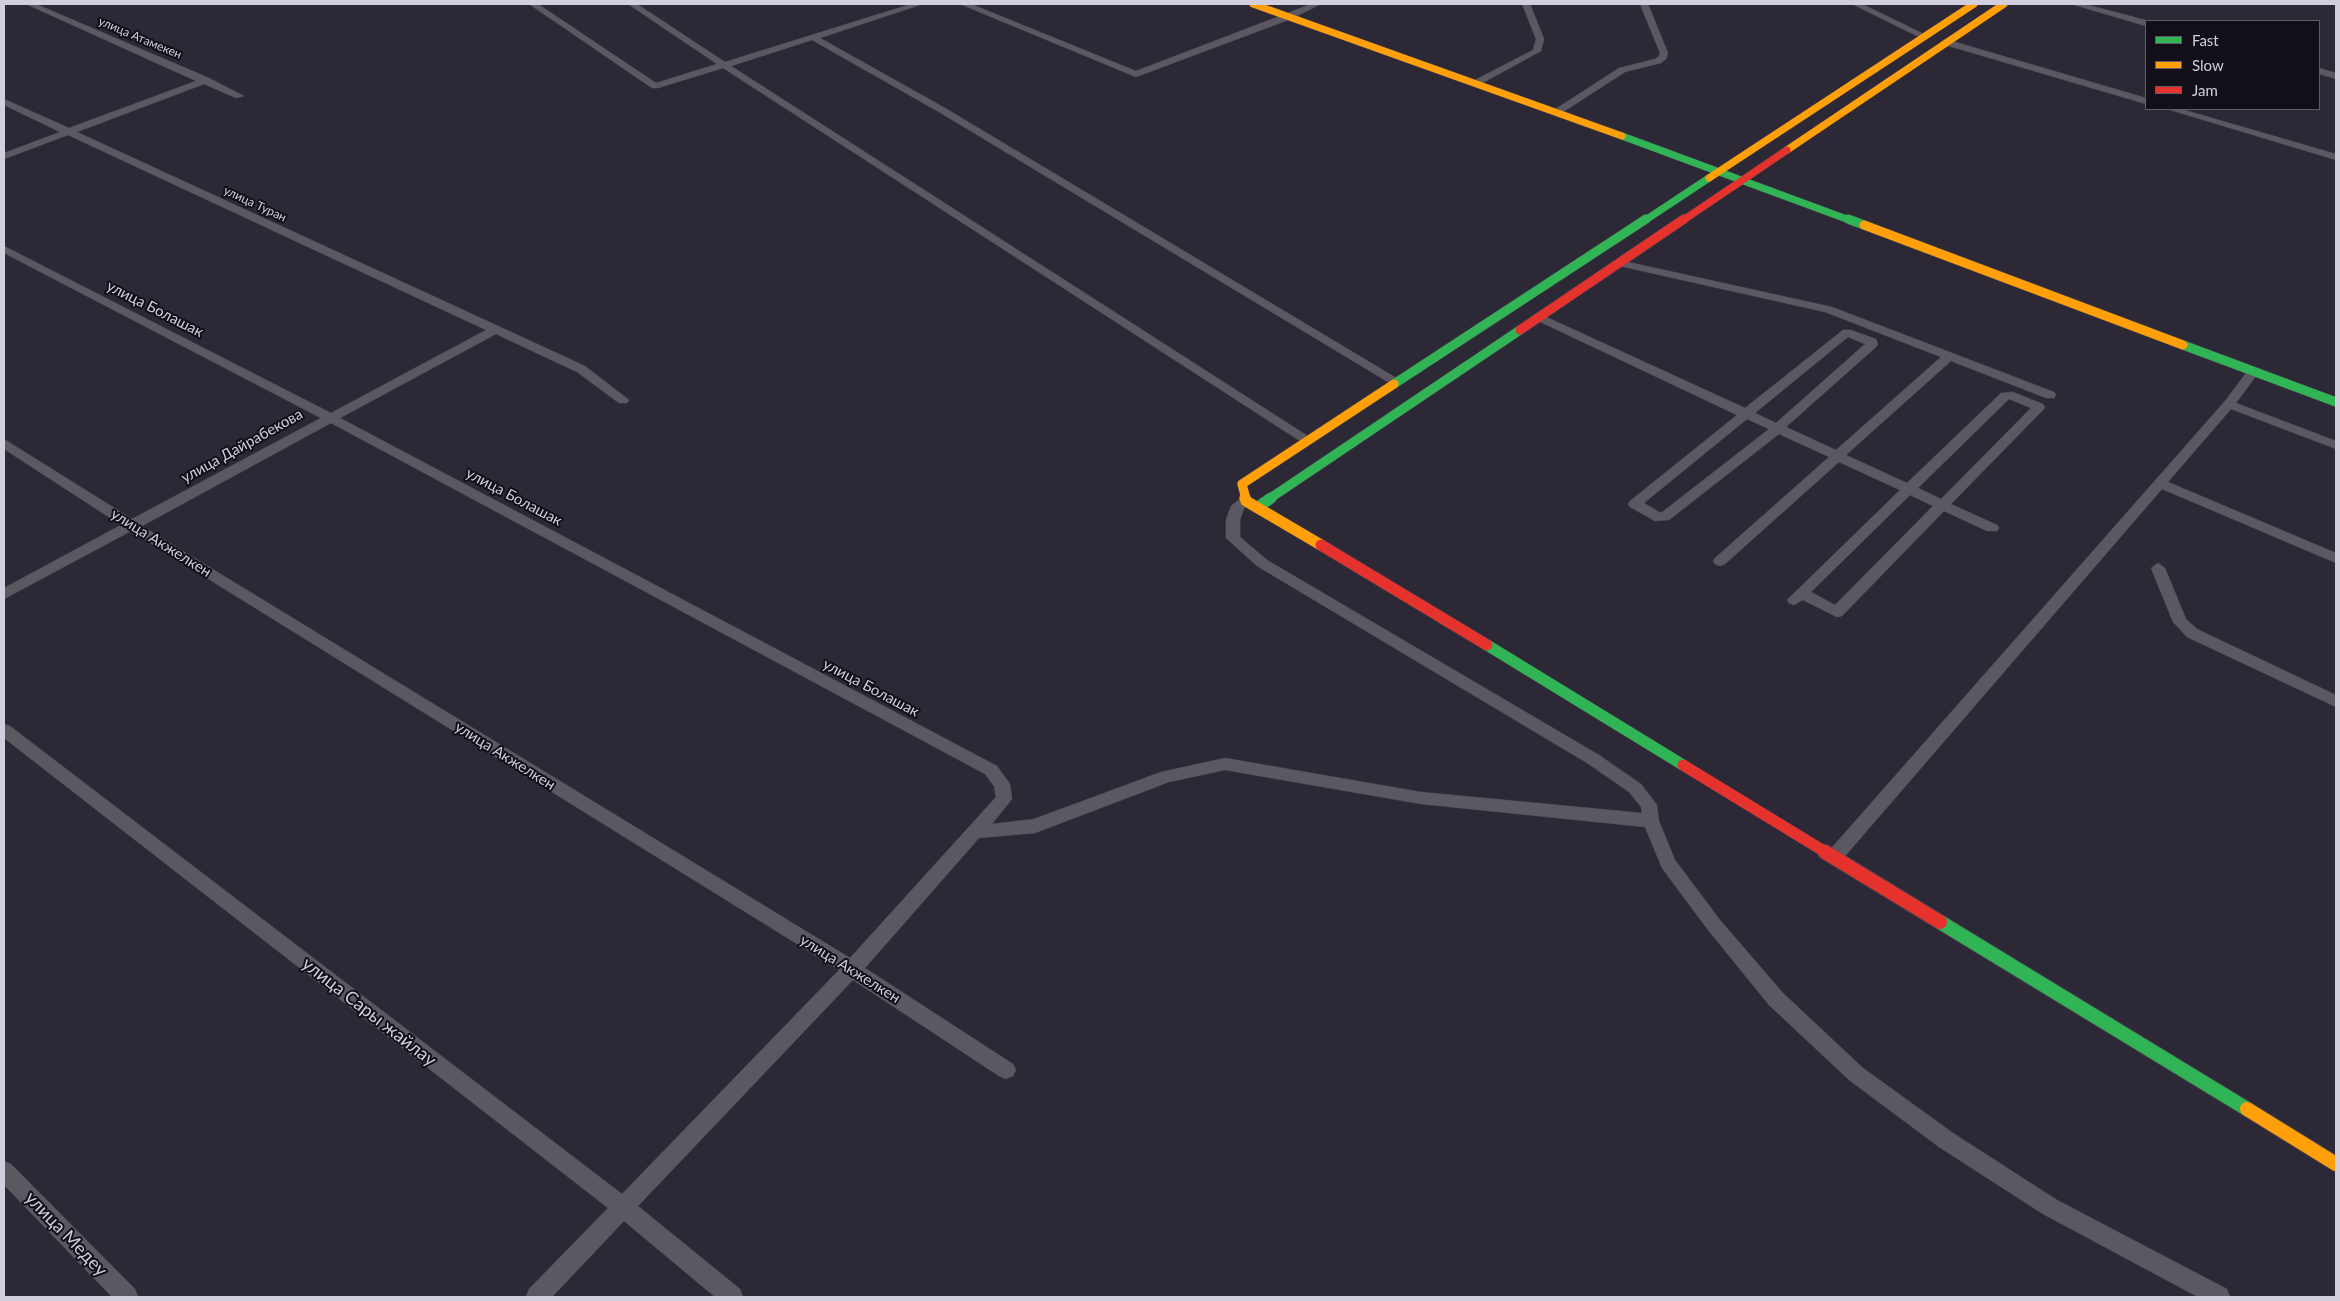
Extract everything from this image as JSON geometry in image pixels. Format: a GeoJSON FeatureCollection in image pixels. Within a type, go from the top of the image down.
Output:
{"type":"FeatureCollection","features":[{"type":"Feature","properties":{"kind":"street","name":"улица Атамекен"},"geometry":{"type":"LineString","coordinates":[[30,4],[206,80],[238,96]]}},
{"type":"Feature","properties":{"kind":"street"},"geometry":{"type":"LineString","coordinates":[[533,4],[655,86],[919,4]]}},
{"type":"Feature","properties":{"kind":"street"},"geometry":{"type":"LineString","coordinates":[[632,4],[1308,440]]}},
{"type":"Feature","properties":{"kind":"street"},"geometry":{"type":"LineString","coordinates":[[964,4],[1130,73],[1143,73],[1317,4]]}},
{"type":"Feature","properties":{"kind":"street"},"geometry":{"type":"LineString","coordinates":[[1252,4],[1697,162],[2336,402]]}},
{"type":"Feature","properties":{"kind":"street"},"geometry":{"type":"LineString","coordinates":[[1476,83],[1537,51],[1540,39],[1526,4]]}},
{"type":"Feature","properties":{"kind":"street"},"geometry":{"type":"LineString","coordinates":[[1557,112],[1622,70],[1658,61],[1663,57],[1664,53],[1644,4]]}},
{"type":"Feature","properties":{"kind":"street"},"geometry":{"type":"LineString","coordinates":[[1856,4],[1924,36]]}},
{"type":"Feature","properties":{"kind":"street"},"geometry":{"type":"LineString","coordinates":[[1974,4],[1242,484],[1252,504],[2336,1164]]}},
{"type":"Feature","properties":{"kind":"street"},"geometry":{"type":"LineString","coordinates":[[2004,4],[1538,317],[1252,504],[1238,506],[1233,520],[1233,538],[1262,563],[1593,759],[1635,788],[1649,805],[1651,821],[1668,863],[1714,925],[1776,999],[1856,1074],[1946,1140],[2050,1206],[2219,1297]]}},
{"type":"Feature","properties":{"kind":"street"},"geometry":{"type":"LineString","coordinates":[[2075,4],[2145,23]]}},
{"type":"Feature","properties":{"kind":"street"},"geometry":{"type":"LineString","coordinates":[[813,37],[942,110],[1398,382]]}},
{"type":"Feature","properties":{"kind":"street"},"geometry":{"type":"LineString","coordinates":[[1945,42],[2145,101]]}},
{"type":"Feature","properties":{"kind":"street"},"geometry":{"type":"LineString","coordinates":[[2320,71],[2336,76]]}},
{"type":"Feature","properties":{"kind":"street"},"geometry":{"type":"LineString","coordinates":[[4,156],[206,80]]}},
{"type":"Feature","properties":{"kind":"street","name":"улица Туран"},"geometry":{"type":"LineString","coordinates":[[4,102],[581,369],[623,400]]}},
{"type":"Feature","properties":{"kind":"street"},"geometry":{"type":"LineString","coordinates":[[2175,110],[2336,157]]}},
{"type":"Feature","properties":{"kind":"street"},"geometry":{"type":"LineString","coordinates":[[1697,162],[1714,165],[1733,162]]}},
{"type":"Feature","properties":{"kind":"street"},"geometry":{"type":"LineString","coordinates":[[1697,162],[1708,173],[1708,179]]}},
{"type":"Feature","properties":{"kind":"street","name":"улица Болашак"},"geometry":{"type":"LineString","coordinates":[[4,249],[329,417],[991,770],[1002,784],[1004,799],[975,832]]}},
{"type":"Feature","properties":{"kind":"street"},"geometry":{"type":"LineString","coordinates":[[1619,263],[1828,309],[1951,355],[2050,395]]}},
{"type":"Feature","properties":{"kind":"street"},"geometry":{"type":"LineString","coordinates":[[1538,317],[1992,528]]}},
{"type":"Feature","properties":{"kind":"street","name":"улица Дайрабекова"},"geometry":{"type":"LineString","coordinates":[[4,594],[329,417],[496,329]]}},
{"type":"Feature","properties":{"kind":"street"},"geometry":{"type":"LineString","coordinates":[[1847,332],[1872,342],[1777,429],[1664,517],[1660,518],[1635,504],[1748,415],[1847,332]]}},
{"type":"Feature","properties":{"kind":"street"},"geometry":{"type":"LineString","coordinates":[[1720,561],[1951,355]]}},
{"type":"Feature","properties":{"kind":"street"},"geometry":{"type":"LineString","coordinates":[[1834,857],[2161,484],[2229,404],[2253,372]]}},
{"type":"Feature","properties":{"kind":"street"},"geometry":{"type":"LineString","coordinates":[[2009,395],[2039,407],[1942,505],[1837,612],[1798,596],[2005,396],[2009,395]]}},
{"type":"Feature","properties":{"kind":"street"},"geometry":{"type":"LineString","coordinates":[[2229,404],[2336,445]]}},
{"type":"Feature","properties":{"kind":"street","name":"улица Акжелкен"},"geometry":{"type":"LineString","coordinates":[[4,443],[131,525],[852,969],[1006,1070]]}},
{"type":"Feature","properties":{"kind":"street"},"geometry":{"type":"LineString","coordinates":[[2161,484],[2336,558]]}},
{"type":"Feature","properties":{"kind":"street"},"geometry":{"type":"LineString","coordinates":[[2158,568],[2180,622],[2192,633],[2216,646],[2336,701]]}},
{"type":"Feature","properties":{"kind":"street","name":"улица Сары жайлау"},"geometry":{"type":"LineString","coordinates":[[4,730],[623,1207],[732,1297]]}},
{"type":"Feature","properties":{"kind":"street"},"geometry":{"type":"LineString","coordinates":[[537,1297],[852,969],[975,832],[1035,826],[1167,776],[1225,764],[1421,798],[1651,821]]}},
{"type":"Feature","properties":{"kind":"street","name":"улица Медеу"},"geometry":{"type":"LineString","coordinates":[[4,1171],[127,1297]]}},
{"type":"Feature","properties":{"kind":"traffic: fast"},"geometry":{"type":"LineString","coordinates":[[1622,136],[1864,225]]}},
{"type":"Feature","properties":{"kind":"traffic: fast"},"geometry":{"type":"LineString","coordinates":[[1394,384],[1709,178]]}},
{"type":"Feature","properties":{"kind":"traffic: fast"},"geometry":{"type":"LineString","coordinates":[[1258,507],[1520,330]]}},
{"type":"Feature","properties":{"kind":"traffic: fast"},"geometry":{"type":"LineString","coordinates":[[2183,345],[2336,402]]}},
{"type":"Feature","properties":{"kind":"traffic: fast"},"geometry":{"type":"LineString","coordinates":[[1487,645],[1683,765]]}},
{"type":"Feature","properties":{"kind":"traffic: fast"},"geometry":{"type":"LineString","coordinates":[[1940,922],[2247,1109]]}},
{"type":"Feature","properties":{"kind":"traffic: slow"},"geometry":{"type":"LineString","coordinates":[[1253,4],[1622,136]]}},
{"type":"Feature","properties":{"kind":"traffic: slow"},"geometry":{"type":"LineString","coordinates":[[1709,178],[1974,4]]}},
{"type":"Feature","properties":{"kind":"traffic: slow"},"geometry":{"type":"LineString","coordinates":[[1787,150],[2004,4]]}},
{"type":"Feature","properties":{"kind":"traffic: slow"},"geometry":{"type":"LineString","coordinates":[[1864,225],[2183,345]]}},
{"type":"Feature","properties":{"kind":"traffic: slow"},"geometry":{"type":"LineString","coordinates":[[1321,545],[1246,501],[1242,484],[1394,384]]}},
{"type":"Feature","properties":{"kind":"traffic: slow"},"geometry":{"type":"LineString","coordinates":[[2247,1109],[2336,1164]]}},
{"type":"Feature","properties":{"kind":"traffic: jam"},"geometry":{"type":"LineString","coordinates":[[1520,330],[1787,150]]}},
{"type":"Feature","properties":{"kind":"traffic: jam"},"geometry":{"type":"LineString","coordinates":[[1321,545],[1487,645]]}},
{"type":"Feature","properties":{"kind":"traffic: jam"},"geometry":{"type":"LineString","coordinates":[[1683,765],[1940,922]]}}]}
